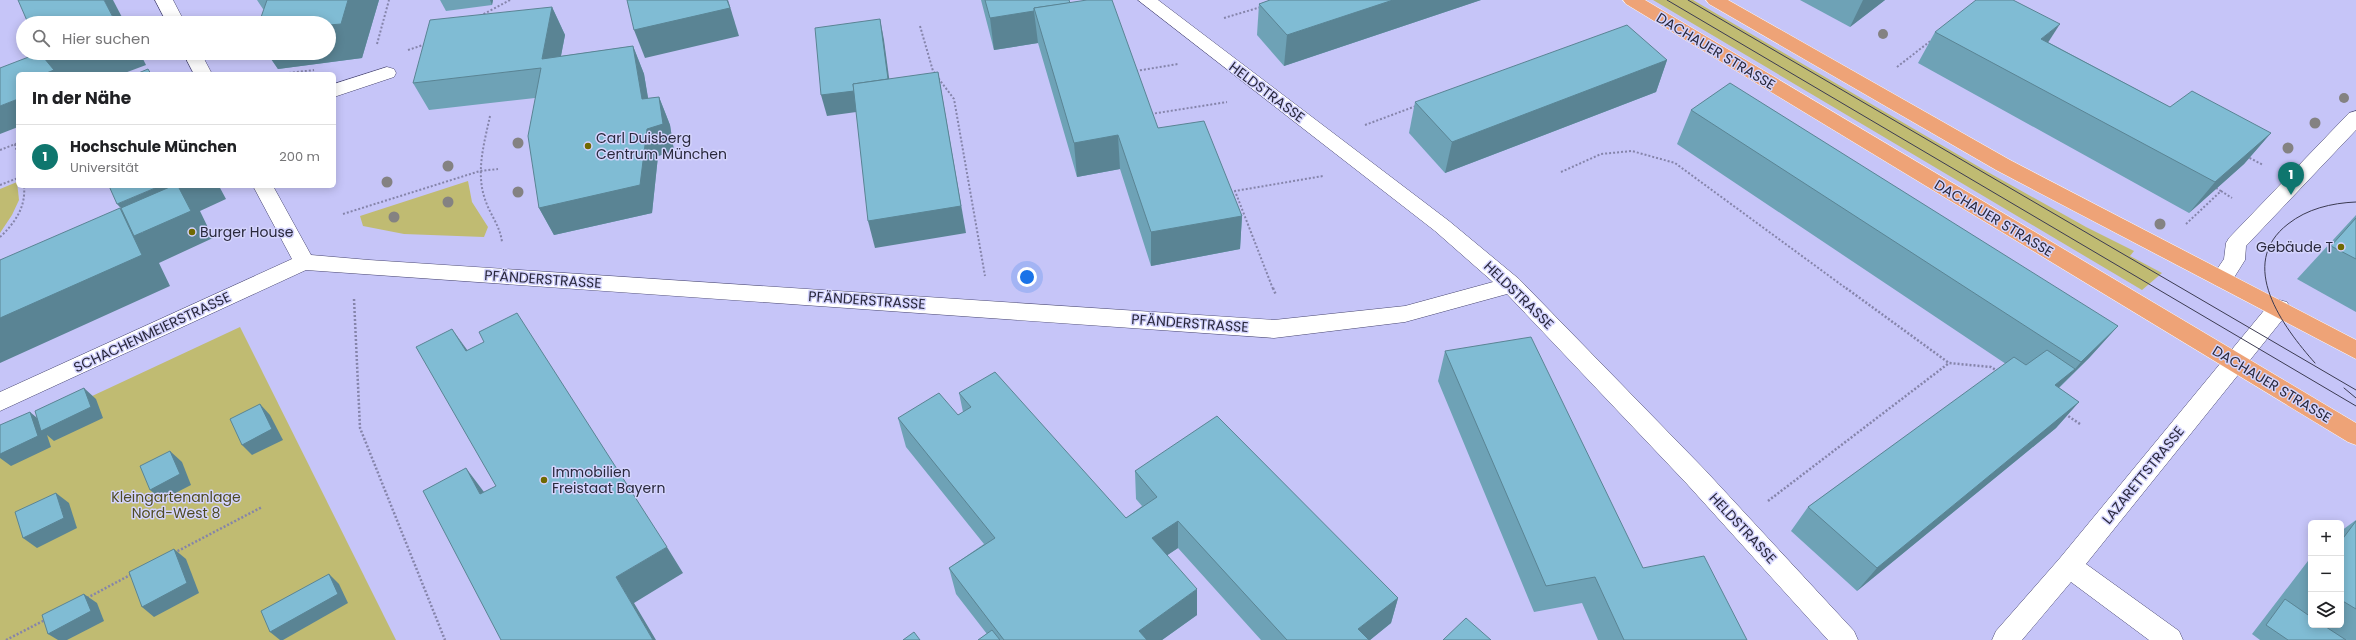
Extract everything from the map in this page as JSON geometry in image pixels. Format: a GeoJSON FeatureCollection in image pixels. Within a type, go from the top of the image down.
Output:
{"type":"FeatureCollection","features":[{"type":"Feature","properties":{"kind":"main road","name":"DACHAUER STRASSE"},"geometry":{"type":"LineString","coordinates":[[1632,0],[2356,435]]}},
{"type":"Feature","properties":{"kind":"main road"},"geometry":{"type":"LineString","coordinates":[[1715,0],[2003,164],[2279,308],[2356,350]]}},
{"type":"Feature","properties":{"kind":"street"},"geometry":{"type":"LineString","coordinates":[[164,0],[172,16]]}},
{"type":"Feature","properties":{"kind":"street","name":"HELDSTRASSE"},"geometry":{"type":"LineString","coordinates":[[1146,0],[1442,226],[1511,285],[1739,523],[1846,640]]}},
{"type":"Feature","properties":{"kind":"street"},"geometry":{"type":"LineString","coordinates":[[196,60],[202,72]]}},
{"type":"Feature","properties":{"kind":"street"},"geometry":{"type":"LineString","coordinates":[[336,90],[387,73]]}},
{"type":"Feature","properties":{"kind":"street"},"geometry":{"type":"LineString","coordinates":[[2222,278],[2234,260],[2236,243],[2356,118]]}},
{"type":"Feature","properties":{"kind":"street"},"geometry":{"type":"LineString","coordinates":[[264,188],[304,262]]}},
{"type":"Feature","properties":{"kind":"street","name":"PFÄNDERSTRASSE"},"geometry":{"type":"LineString","coordinates":[[304,262],[369,268],[991,308],[1274,330],[1405,314],[1511,285]]}},
{"type":"Feature","properties":{"kind":"street","name":"SCHACHENMEIERSTRASSE"},"geometry":{"type":"LineString","coordinates":[[0,402],[304,262]]}},
{"type":"Feature","properties":{"kind":"street","name":"LAZARETTSTRASSE"},"geometry":{"type":"LineString","coordinates":[[2005,640],[2069,566],[2279,308]]}},
{"type":"Feature","properties":{"kind":"street"},"geometry":{"type":"LineString","coordinates":[[2069,566],[2170,640]]}},
{"type":"Feature","properties":{"kind":"path"},"geometry":{"type":"LineString","coordinates":[[376,48],[389,0]]}},
{"type":"Feature","properties":{"kind":"path"},"geometry":{"type":"LineString","coordinates":[[479,16],[510,0]]}},
{"type":"Feature","properties":{"kind":"path"},"geometry":{"type":"LineString","coordinates":[[1186,30],[1268,4]]}},
{"type":"Feature","properties":{"kind":"path"},"geometry":{"type":"LineString","coordinates":[[920,26],[933,71],[954,99],[991,308]]}},
{"type":"Feature","properties":{"kind":"path"},"geometry":{"type":"LineString","coordinates":[[1894,70],[1939,34]]}},
{"type":"Feature","properties":{"kind":"path"},"geometry":{"type":"LineString","coordinates":[[402,51],[417,48],[431,41]]}},
{"type":"Feature","properties":{"kind":"path"},"geometry":{"type":"LineString","coordinates":[[1134,71],[1222,58]]}},
{"type":"Feature","properties":{"kind":"path"},"geometry":{"type":"LineString","coordinates":[[1150,114],[1271,96]]}},
{"type":"Feature","properties":{"kind":"path"},"geometry":{"type":"LineString","coordinates":[[1327,138],[1420,105]]}},
{"type":"Feature","properties":{"kind":"path"},"geometry":{"type":"LineString","coordinates":[[490,116],[480,171],[486,202],[501,229],[502,242]]}},
{"type":"Feature","properties":{"kind":"path"},"geometry":{"type":"LineString","coordinates":[[0,150],[16,143]]}},
{"type":"Feature","properties":{"kind":"path"},"geometry":{"type":"LineString","coordinates":[[1561,172],[1601,154],[1632,152],[1675,163],[1949,364],[1990,367],[2004,374]]}},
{"type":"Feature","properties":{"kind":"path"},"geometry":{"type":"LineString","coordinates":[[2243,155],[2268,168]]}},
{"type":"Feature","properties":{"kind":"path"},"geometry":{"type":"LineString","coordinates":[[343,214],[480,171],[498,169]]}},
{"type":"Feature","properties":{"kind":"path"},"geometry":{"type":"LineString","coordinates":[[1276,296],[1235,191],[1368,169]]}},
{"type":"Feature","properties":{"kind":"path"},"geometry":{"type":"LineString","coordinates":[[0,185],[16,179]]}},
{"type":"Feature","properties":{"kind":"path"},"geometry":{"type":"LineString","coordinates":[[0,237],[20,212],[26,196],[24,188]]}},
{"type":"Feature","properties":{"kind":"path"},"geometry":{"type":"LineString","coordinates":[[2216,188],[2235,199]]}},
{"type":"Feature","properties":{"kind":"path"},"geometry":{"type":"LineString","coordinates":[[2184,226],[2221,191]]}},
{"type":"Feature","properties":{"kind":"path"},"geometry":{"type":"LineString","coordinates":[[369,268],[354,297],[360,428],[445,640]]}},
{"type":"Feature","properties":{"kind":"path"},"geometry":{"type":"LineString","coordinates":[[1739,523],[1949,364]]}},
{"type":"Feature","properties":{"kind":"path"},"geometry":{"type":"LineString","coordinates":[[2062,412],[2080,424]]}},
{"type":"Feature","properties":{"kind":"path"},"geometry":{"type":"LineString","coordinates":[[172,554],[262,507]]}},
{"type":"Feature","properties":{"kind":"path"},"geometry":{"type":"LineString","coordinates":[[82,600],[138,572]]}},
{"type":"Feature","properties":{"kind":"path"},"geometry":{"type":"LineString","coordinates":[[6,640],[48,618]]}},
{"type":"Feature","properties":{"kind":"green space"},"geometry":{"type":"Polygon","coordinates":[[[1653,0],[1693,0],[1986,171],[2086,227],[2134,251],[2130,256],[2162,273],[2142,290],[1653,0]]]}},
{"type":"Feature","properties":{"kind":"green space"},"geometry":{"type":"Polygon","coordinates":[[[468,181],[472,202],[488,227],[484,237],[404,234],[363,226],[360,216],[468,181]]]}},
{"type":"Feature","properties":{"kind":"green space"},"geometry":{"type":"Polygon","coordinates":[[[16,182],[19,200],[12,215],[0,233],[0,189],[16,182]]]}},
{"type":"Feature","properties":{"kind":"green space","name":"Kleingartenanlage Nord-West 8"},"geometry":{"type":"Polygon","coordinates":[[[240,327],[396,640],[0,640],[0,439],[240,327]]]}},
{"type":"Feature","properties":{"kind":"building"},"geometry":{"type":"Polygon","coordinates":[[[18,0],[104,0],[112,16],[25,16],[18,0]]]}},
{"type":"Feature","properties":{"kind":"building"},"geometry":{"type":"Polygon","coordinates":[[[267,0],[348,0],[341,24],[336,24],[336,16],[261,16],[267,0]]]}},
{"type":"Feature","properties":{"kind":"building"},"geometry":{"type":"Polygon","coordinates":[[[627,0],[727,0],[730,8],[634,30],[627,0]]]}},
{"type":"Feature","properties":{"kind":"building"},"geometry":{"type":"Polygon","coordinates":[[[985,0],[1069,0],[1070,3],[1034,8],[1034,11],[990,18],[985,0]]]}},
{"type":"Feature","properties":{"kind":"building"},"geometry":{"type":"Polygon","coordinates":[[[1087,0],[1112,0],[1158,128],[1204,121],[1242,216],[1151,232],[1118,135],[1074,143],[1034,8],[1087,0]]]}},
{"type":"Feature","properties":{"kind":"building"},"geometry":{"type":"Polygon","coordinates":[[[1270,0],[1393,0],[1287,35],[1259,4],[1270,0]]]}},
{"type":"Feature","properties":{"kind":"building"},"geometry":{"type":"Polygon","coordinates":[[[1976,0],[2013,0],[2060,24],[2041,39],[2170,107],[2192,91],[2271,133],[2215,182],[1935,32],[1976,0]]]}},
{"type":"Feature","properties":{"kind":"building"},"geometry":{"type":"Polygon","coordinates":[[[552,7],[542,59],[633,46],[642,99],[659,97],[663,124],[647,129],[640,185],[539,208],[528,136],[541,68],[413,83],[430,20],[552,7]]]}},
{"type":"Feature","properties":{"kind":"building"},"geometry":{"type":"Polygon","coordinates":[[[880,19],[888,79],[853,84],[854,91],[821,95],[815,28],[880,19]]]}},
{"type":"Feature","properties":{"kind":"building"},"geometry":{"type":"Polygon","coordinates":[[[1627,25],[1667,60],[1452,142],[1415,102],[1627,25]]]}},
{"type":"Feature","properties":{"kind":"building"},"geometry":{"type":"Polygon","coordinates":[[[21,60],[46,60],[54,70],[49,72],[16,72],[16,100],[0,106],[0,68],[21,60]]]}},
{"type":"Feature","properties":{"kind":"building"},"geometry":{"type":"Polygon","coordinates":[[[148,69],[150,72],[141,72],[148,69]]]}},
{"type":"Feature","properties":{"kind":"building"},"geometry":{"type":"Polygon","coordinates":[[[938,72],[961,206],[868,221],[853,84],[938,72]]]}},
{"type":"Feature","properties":{"kind":"building"},"geometry":{"type":"Polygon","coordinates":[[[1730,83],[2118,326],[2081,362],[1691,110],[1730,83]]]}},
{"type":"Feature","properties":{"kind":"building"},"geometry":{"type":"Polygon","coordinates":[[[110,188],[155,188],[117,204],[110,188]]]}},
{"type":"Feature","properties":{"kind":"building"},"geometry":{"type":"Polygon","coordinates":[[[167,188],[179,188],[191,211],[134,236],[121,208],[167,188]]]}},
{"type":"Feature","properties":{"kind":"building"},"geometry":{"type":"Polygon","coordinates":[[[120,208],[142,255],[0,318],[0,260],[120,208]]]}},
{"type":"Feature","properties":{"kind":"building"},"geometry":{"type":"Polygon","coordinates":[[[2356,218],[2356,259],[2331,246],[2356,218]]]}},
{"type":"Feature","properties":{"kind":"building"},"geometry":{"type":"Polygon","coordinates":[[[517,313],[667,547],[616,577],[653,640],[501,640],[423,491],[466,468],[480,494],[496,486],[416,347],[452,329],[466,351],[484,342],[479,332],[517,313]]]}},
{"type":"Feature","properties":{"kind":"building"},"geometry":{"type":"Polygon","coordinates":[[[1531,337],[1643,568],[1704,556],[1747,640],[1624,640],[1595,577],[1546,586],[1445,351],[1531,337]]]}},
{"type":"Feature","properties":{"kind":"building"},"geometry":{"type":"Polygon","coordinates":[[[2047,350],[2075,369],[2055,385],[2079,402],[1877,568],[1808,507],[2014,357],[2026,365],[2047,350]]]}},
{"type":"Feature","properties":{"kind":"building"},"geometry":{"type":"Polygon","coordinates":[[[995,372],[1126,518],[1157,497],[1135,471],[1217,416],[1398,598],[1358,629],[1369,640],[1287,640],[1178,521],[1152,538],[1197,589],[1139,631],[1147,640],[1004,640],[949,568],[995,538],[898,418],[939,393],[958,415],[971,407],[959,393],[995,372]]]}},
{"type":"Feature","properties":{"kind":"building"},"geometry":{"type":"Polygon","coordinates":[[[84,388],[91,407],[41,431],[35,411],[84,388]]]}},
{"type":"Feature","properties":{"kind":"building"},"geometry":{"type":"Polygon","coordinates":[[[260,404],[272,429],[242,445],[230,419],[260,404]]]}},
{"type":"Feature","properties":{"kind":"building"},"geometry":{"type":"Polygon","coordinates":[[[30,412],[38,436],[0,454],[0,425],[30,412]]]}},
{"type":"Feature","properties":{"kind":"building"},"geometry":{"type":"Polygon","coordinates":[[[170,451],[180,474],[150,490],[140,466],[170,451]]]}},
{"type":"Feature","properties":{"kind":"building"},"geometry":{"type":"Polygon","coordinates":[[[56,493],[64,518],[23,538],[15,512],[56,493]]]}},
{"type":"Feature","properties":{"kind":"building"},"geometry":{"type":"Polygon","coordinates":[[[2356,521],[2356,609],[2344,602],[2344,537],[2356,521]]]}},
{"type":"Feature","properties":{"kind":"building"},"geometry":{"type":"Polygon","coordinates":[[[174,549],[187,583],[142,607],[129,572],[174,549]]]}},
{"type":"Feature","properties":{"kind":"building"},"geometry":{"type":"Polygon","coordinates":[[[329,574],[338,594],[270,632],[261,611],[329,574]]]}},
{"type":"Feature","properties":{"kind":"building"},"geometry":{"type":"Polygon","coordinates":[[[84,594],[91,611],[48,634],[42,615],[84,594]]]}},
{"type":"Feature","properties":{"kind":"building"},"geometry":{"type":"Polygon","coordinates":[[[2285,599],[2308,615],[2308,628],[2328,628],[2346,640],[2288,640],[2266,625],[2285,599]]]}},
{"type":"Feature","properties":{"kind":"building"},"geometry":{"type":"Polygon","coordinates":[[[1466,618],[1491,640],[1443,640],[1466,618]]]}},
{"type":"Feature","properties":{"kind":"building"},"geometry":{"type":"Polygon","coordinates":[[[992,630],[1000,640],[978,640],[992,630]]]}},
{"type":"Feature","properties":{"kind":"building"},"geometry":{"type":"Polygon","coordinates":[[[914,632],[920,640],[903,640],[914,632]]]}},
{"type":"Feature","properties":{"kind":"tram line"},"geometry":{"type":"LineString","coordinates":[[1667,0],[2356,406]]}},
{"type":"Feature","properties":{"kind":"tram line"},"geometry":{"type":"LineString","coordinates":[[1688,0],[2356,390]]}},
{"type":"Feature","properties":{"kind":"tram line"},"geometry":{"type":"LineString","coordinates":[[2315,363],[2290,332],[2270,295],[2265,276],[2266,258],[2273,240],[2288,224],[2303,214],[2329,205],[2356,202]]}},
{"type":"Feature","properties":{"kind":"tram line"},"geometry":{"type":"LineString","coordinates":[[2344,388],[2356,398]]}},
{"type":"Feature","properties":{"kind":"place","name":"Carl Duisberg Centrum München"},"geometry":{"type":"Point","coordinates":[588,146]}},
{"type":"Feature","properties":{"kind":"place","name":"Hochschule München"},"geometry":{"type":"Point","coordinates":[2291,195]}},
{"type":"Feature","properties":{"kind":"place","name":"Burger House"},"geometry":{"type":"Point","coordinates":[192,232]}},
{"type":"Feature","properties":{"kind":"place","name":"Gebäude T"},"geometry":{"type":"Point","coordinates":[2341,247]}},
{"type":"Feature","properties":{"kind":"place","name":"Immobilien Freistaat Bayern"},"geometry":{"type":"Point","coordinates":[544,480]}}]}
